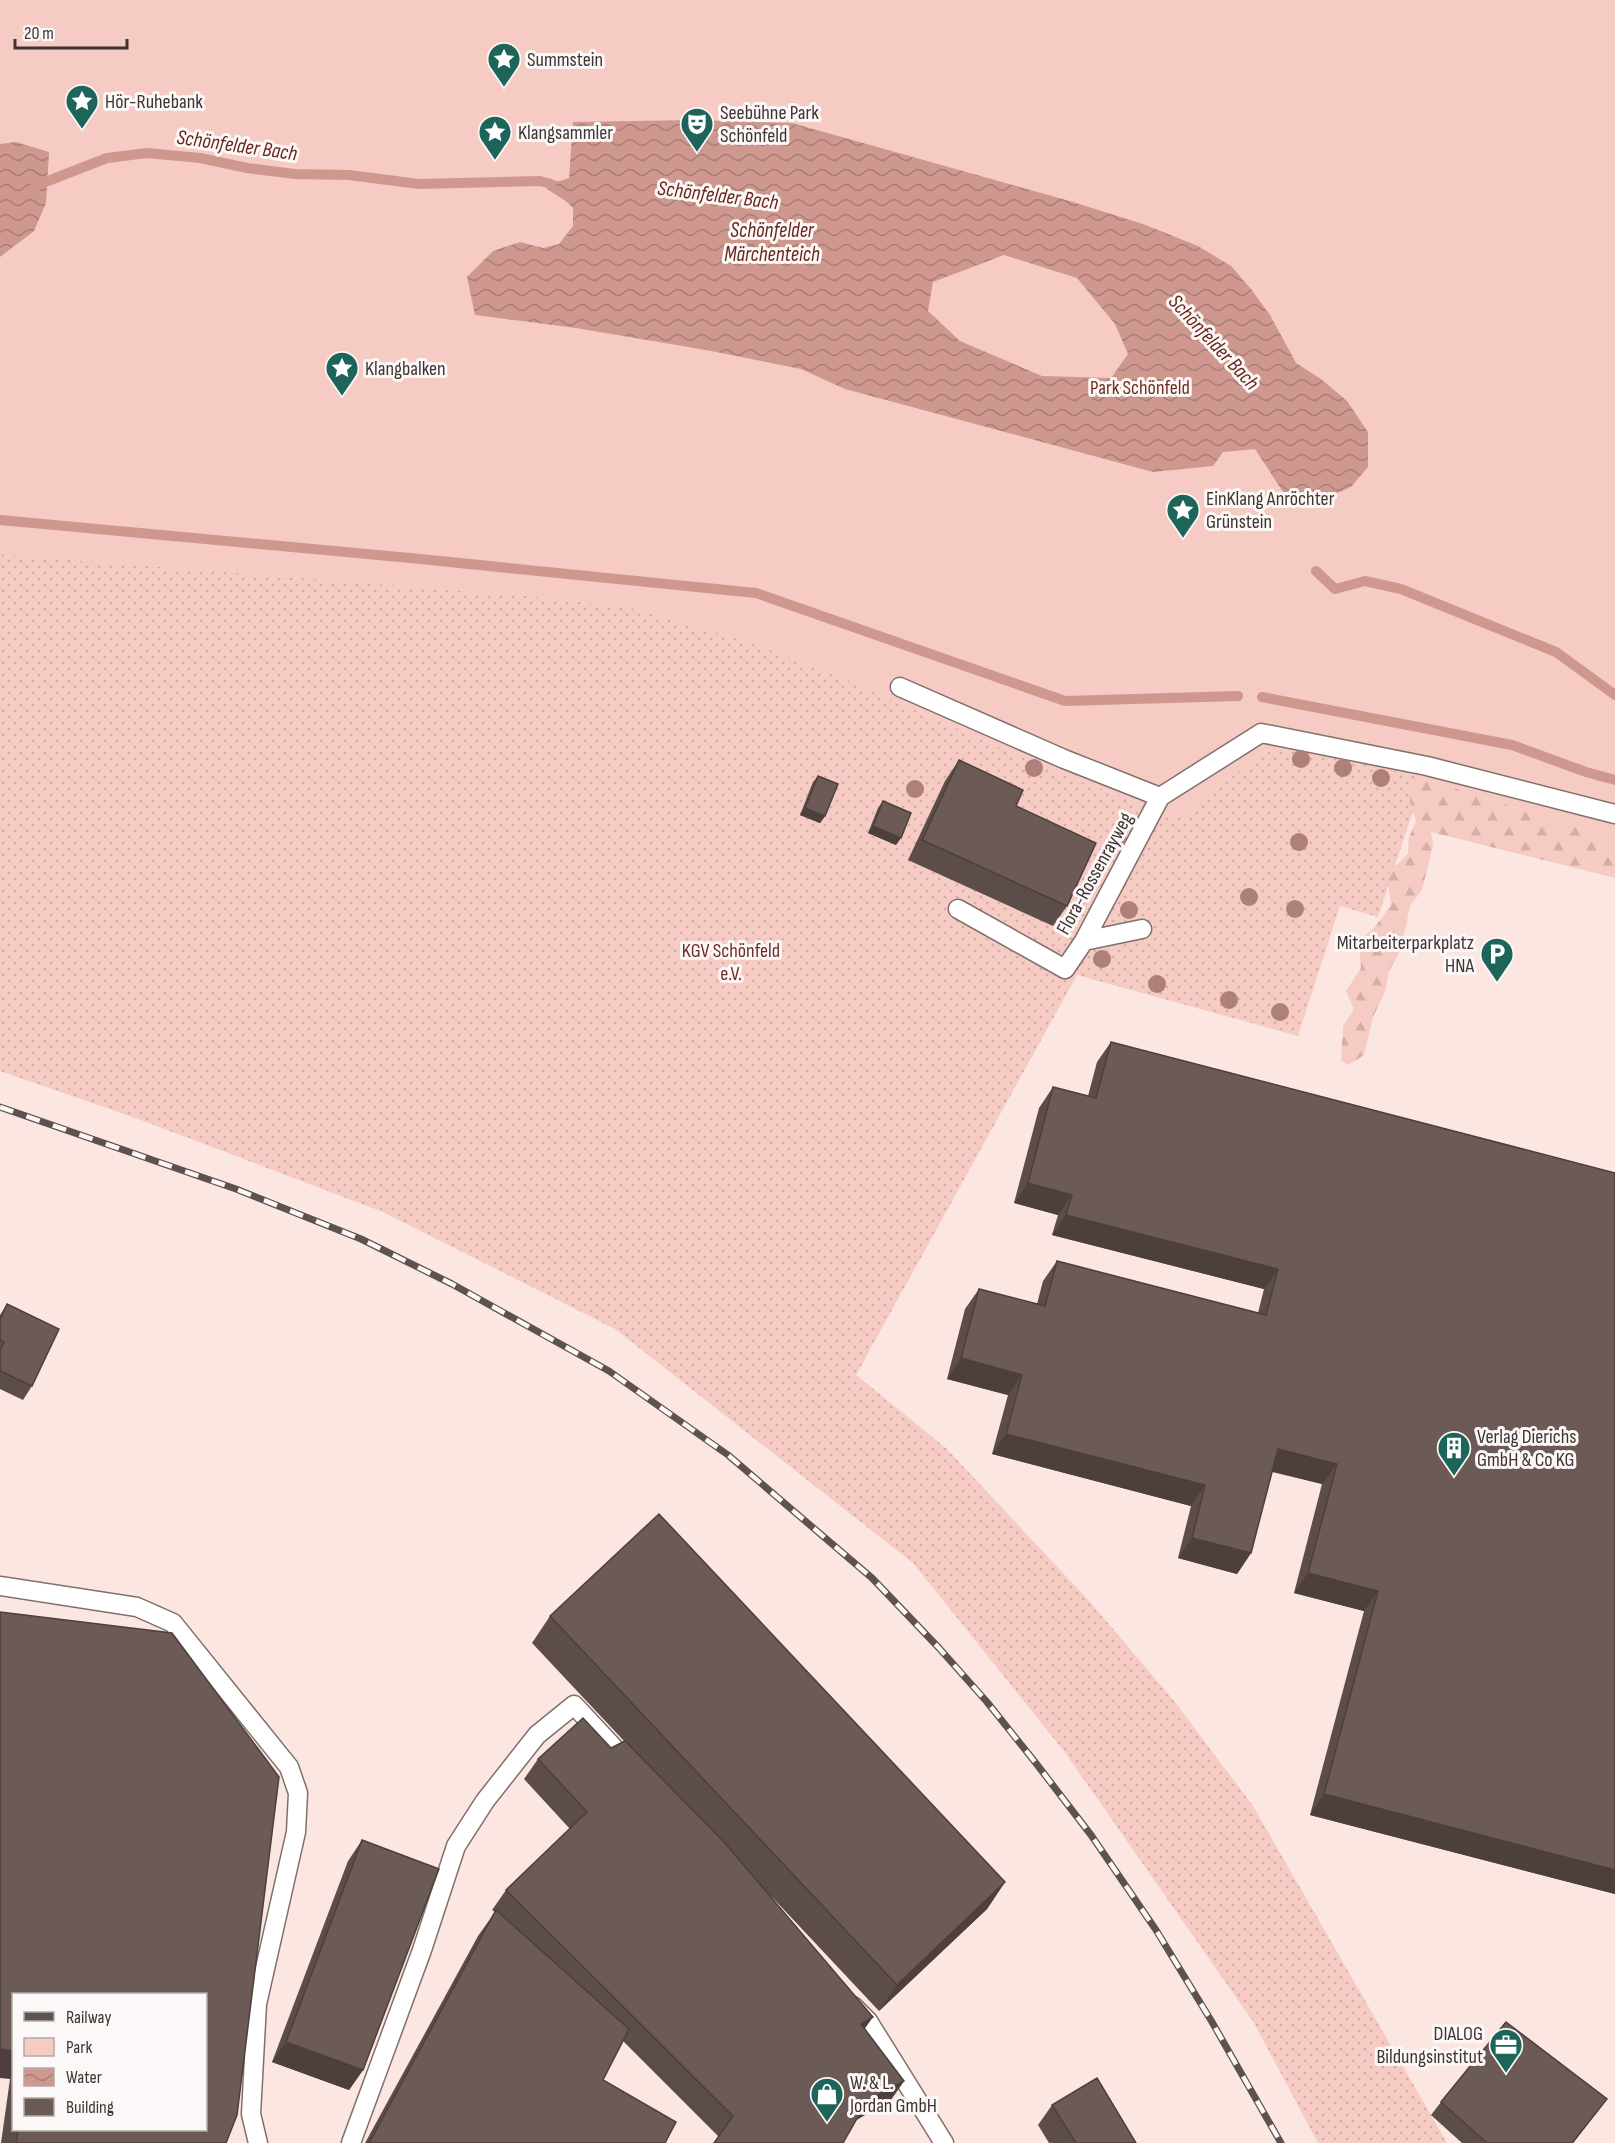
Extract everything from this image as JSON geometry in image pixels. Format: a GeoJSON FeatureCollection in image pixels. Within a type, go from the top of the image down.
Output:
{"type":"FeatureCollection","features":[{"type":"Feature","properties":{"kind":"lane"},"geometry":{"type":"LineString","coordinates":[[900,687],[1064,759],[1160,797],[1261,733],[1427,766],[1615,814]]}},
{"type":"Feature","properties":{"kind":"lane","name":"Flora-Rossenrayweg"},"geometry":{"type":"LineString","coordinates":[[958,909],[1065,969],[1084,941],[1160,797]]}},
{"type":"Feature","properties":{"kind":"lane"},"geometry":{"type":"LineString","coordinates":[[1084,941],[1142,929]]}},
{"type":"Feature","properties":{"kind":"lane"},"geometry":{"type":"LineString","coordinates":[[0,1586],[137,1607],[173,1623],[289,1767],[298,1793],[296,1832],[257,2004],[251,2114],[258,2143]]}},
{"type":"Feature","properties":{"kind":"lane"},"geometry":{"type":"LineString","coordinates":[[351,2143],[422,1950],[456,1846],[484,1801],[537,1736],[574,1705],[639,1775]]}},
{"type":"Feature","properties":{"kind":"lane"},"geometry":{"type":"LineString","coordinates":[[843,1994],[868,2021],[944,2143]]}},
{"type":"Feature","properties":{"kind":"green space","name":"Park Schönfeld"},"geometry":{"type":"Polygon","coordinates":[[[0,0],[1615,0],[1615,840],[1424,778],[1294,745],[1260,754],[1184,816],[1169,814],[1056,772],[845,679],[753,643],[632,608],[528,596],[0,554],[0,0]]]}},
{"type":"Feature","properties":{"kind":"green space","name":"KGV Schönfeld e.V."},"geometry":{"type":"Polygon","coordinates":[[[0,554],[528,596],[632,608],[753,643],[845,679],[1056,772],[1169,814],[1184,815],[1260,754],[1294,745],[1424,778],[1378,917],[1340,906],[1298,1036],[1077,975],[856,1375],[947,1449],[1090,1602],[1174,1701],[1253,1806],[1447,2143],[1318,2143],[1254,2023],[1064,1751],[913,1563],[615,1329],[383,1212],[138,1119],[0,1071],[0,554]]]}},
{"type":"Feature","properties":{"kind":"green space"},"geometry":{"type":"Polygon","coordinates":[[[1424,778],[1615,840],[1615,878],[1431,832],[1433,845],[1422,890],[1410,906],[1401,949],[1389,971],[1385,992],[1373,1017],[1364,1055],[1349,1065],[1341,1061],[1343,1026],[1354,1009],[1346,991],[1361,968],[1359,941],[1375,927],[1391,905],[1387,874],[1408,854],[1409,837],[1416,821],[1410,802],[1410,784],[1424,778]]]}},
{"type":"Feature","properties":{"kind":"water","name":"Schönfelder Märchenteich"},"geometry":{"type":"Polygon","coordinates":[[[695,120],[792,123],[1073,202],[1143,224],[1198,246],[1231,266],[1251,289],[1270,315],[1296,363],[1321,379],[1347,401],[1368,432],[1368,467],[1351,487],[1325,498],[1287,498],[1255,449],[1223,452],[1213,466],[1153,472],[845,389],[801,369],[576,328],[475,315],[467,277],[493,251],[520,242],[543,248],[559,244],[573,226],[573,208],[540,181],[560,181],[569,178],[573,122],[695,120]],[[1004,255],[933,282],[928,311],[960,341],[1042,376],[1111,378],[1128,354],[1115,324],[1077,278],[1004,255]]]}},
{"type":"Feature","properties":{"kind":"water"},"geometry":{"type":"Polygon","coordinates":[[[16,142],[49,152],[46,203],[34,231],[0,257],[0,144],[16,142]]]}},
{"type":"Feature","properties":{"kind":"building"},"geometry":{"type":"Polygon","coordinates":[[[959,760],[1023,790],[1016,806],[1096,843],[1067,906],[922,840],[959,760]]]}},
{"type":"Feature","properties":{"kind":"building"},"geometry":{"type":"Polygon","coordinates":[[[818,776],[838,784],[825,816],[805,808],[818,776]]]}},
{"type":"Feature","properties":{"kind":"building"},"geometry":{"type":"Polygon","coordinates":[[[883,801],[911,813],[901,838],[873,826],[883,801]]]}},
{"type":"Feature","properties":{"kind":"building","name":"Verlag Dierichs GmbH & Co KG"},"geometry":{"type":"Polygon","coordinates":[[[1111,1042],[1615,1173],[1615,1870],[1324,1794],[1378,1591],[1308,1573],[1337,1464],[1278,1449],[1251,1553],[1192,1538],[1205,1485],[1006,1434],[1022,1375],[961,1358],[979,1289],[1045,1306],[1057,1261],[1266,1315],[1278,1269],[1066,1215],[1072,1195],[1028,1183],[1053,1087],[1096,1098],[1111,1042]]]}},
{"type":"Feature","properties":{"kind":"building"},"geometry":{"type":"Polygon","coordinates":[[[7,1304],[59,1329],[32,1386],[0,1371],[0,1350],[4,1342],[0,1340],[0,1320],[7,1304]]]}},
{"type":"Feature","properties":{"kind":"building"},"geometry":{"type":"Polygon","coordinates":[[[659,1514],[1005,1882],[897,1985],[550,1616],[659,1514]]]}},
{"type":"Feature","properties":{"kind":"building"},"geometry":{"type":"Polygon","coordinates":[[[0,1612],[172,1633],[279,1777],[237,2115],[226,2143],[16,2143],[18,2131],[207,2131],[207,1993],[12,1993],[12,2051],[0,2049],[0,1612]]]}},
{"type":"Feature","properties":{"kind":"building"},"geometry":{"type":"Polygon","coordinates":[[[583,1718],[611,1748],[625,1741],[724,1842],[873,2017],[861,2024],[904,2081],[867,2101],[843,2143],[714,2143],[733,2116],[506,1890],[587,1812],[538,1759],[583,1718]]]}},
{"type":"Feature","properties":{"kind":"building"},"geometry":{"type":"Polygon","coordinates":[[[362,1840],[439,1869],[363,2070],[286,2042],[362,1840]]]}},
{"type":"Feature","properties":{"kind":"building"},"geometry":{"type":"Polygon","coordinates":[[[496,1910],[629,2029],[603,2080],[676,2122],[665,2143],[369,2143],[496,1910]]]}},
{"type":"Feature","properties":{"kind":"building","name":"DIALOG Bildungsinstitut"},"geometry":{"type":"Polygon","coordinates":[[[1506,2022],[1607,2099],[1572,2143],[1487,2143],[1441,2102],[1506,2022]]]}},
{"type":"Feature","properties":{"kind":"building"},"geometry":{"type":"Polygon","coordinates":[[[1097,2078],[1136,2143],[1076,2143],[1052,2105],[1097,2078]]]}},
{"type":"Feature","properties":{"kind":"waterway","name":"Schönfelder Bach"},"geometry":{"type":"LineString","coordinates":[[35,186],[107,158],[147,153],[200,158],[247,168],[295,174],[349,175],[419,184],[540,181],[551,184]]}},
{"type":"Feature","properties":{"kind":"waterway"},"geometry":{"type":"LineString","coordinates":[[0,520],[756,593],[1065,701],[1238,696]]}},
{"type":"Feature","properties":{"kind":"waterway","name":"Schönfelder Bach"},"geometry":{"type":"LineString","coordinates":[[1316,571],[1335,589],[1365,581],[1401,589],[1556,652],[1615,695]]}},
{"type":"Feature","properties":{"kind":"waterway"},"geometry":{"type":"LineString","coordinates":[[1262,697],[1512,745],[1615,780]]}},
{"type":"Feature","properties":{"kind":"railway"},"geometry":{"type":"LineString","coordinates":[[0,1107],[236,1189],[361,1239],[452,1284],[609,1371],[728,1455],[872,1578],[987,1702],[1091,1835],[1156,1930],[1281,2143]]}},
{"type":"Feature","properties":{"kind":"place","name":"Summstein"},"geometry":{"type":"Point","coordinates":[504,88]}},
{"type":"Feature","properties":{"kind":"place","name":"Hör-Ruhebank"},"geometry":{"type":"Point","coordinates":[82,130]}},
{"type":"Feature","properties":{"kind":"place","name":"Seebühne Park Schönfeld"},"geometry":{"type":"Point","coordinates":[697,153]}},
{"type":"Feature","properties":{"kind":"place","name":"Klangsammler"},"geometry":{"type":"Point","coordinates":[495,161]}},
{"type":"Feature","properties":{"kind":"place","name":"Klangbalken"},"geometry":{"type":"Point","coordinates":[342,397]}},
{"type":"Feature","properties":{"kind":"place","name":"EinKlang Anröchter Grünstein"},"geometry":{"type":"Point","coordinates":[1183,539]}},
{"type":"Feature","properties":{"kind":"place","name":"Mitarbeiterparkplatz HNA"},"geometry":{"type":"Point","coordinates":[1497,983]}},
{"type":"Feature","properties":{"kind":"place","name":"Verlag Dierichs GmbH & Co KG"},"geometry":{"type":"Point","coordinates":[1454,1477]}},
{"type":"Feature","properties":{"kind":"place","name":"DIALOG Bildungsinstitut"},"geometry":{"type":"Point","coordinates":[1506,2074]}},
{"type":"Feature","properties":{"kind":"place","name":"W. & L. Jordan GmbH"},"geometry":{"type":"Point","coordinates":[827,2123]}}]}
